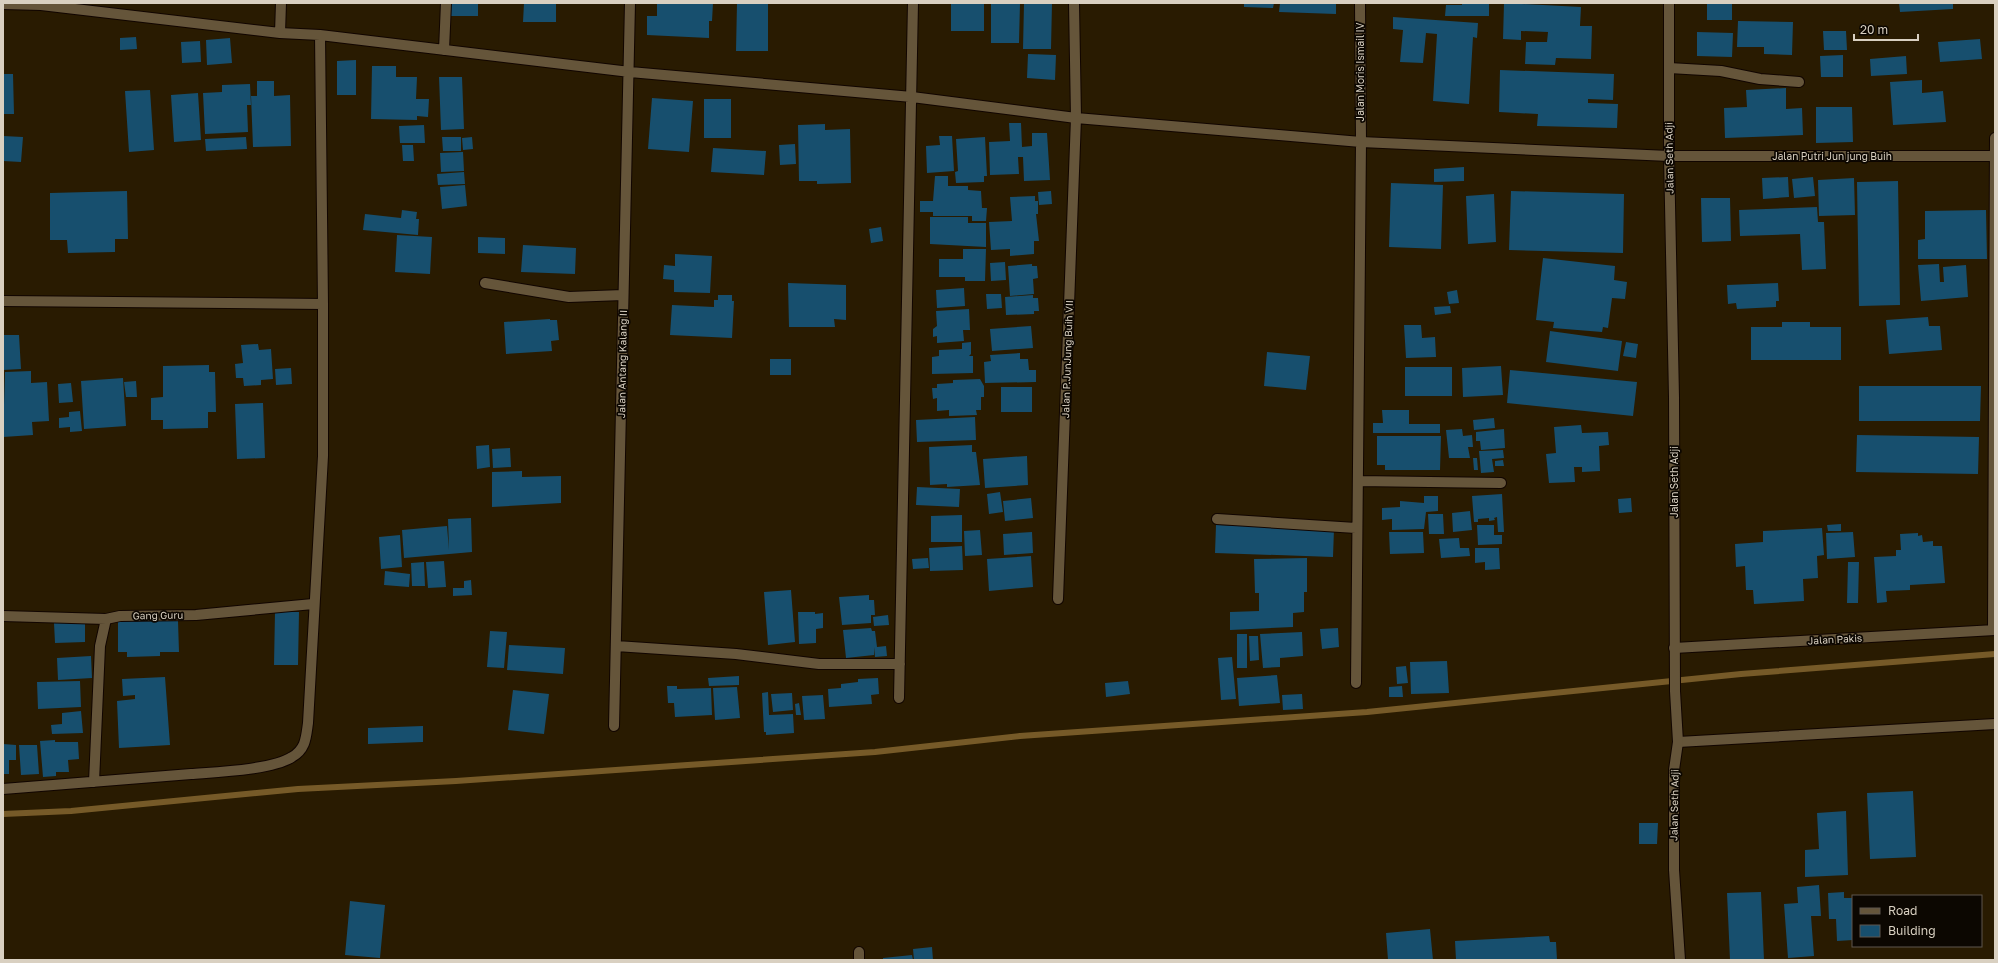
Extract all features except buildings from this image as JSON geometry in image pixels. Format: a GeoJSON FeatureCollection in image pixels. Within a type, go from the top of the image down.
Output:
{"type":"FeatureCollection","features":[{"type":"Feature","properties":{"kind":"street"},"geometry":{"type":"LineString","coordinates":[[280,33],[281,3]]}},
{"type":"Feature","properties":{"kind":"street"},"geometry":{"type":"LineString","coordinates":[[444,50],[446,3]]}},
{"type":"Feature","properties":{"kind":"street","name":"Jalan Antang Kalang II"},"geometry":{"type":"LineString","coordinates":[[614,726],[623,295],[630,72],[630,3]]}},
{"type":"Feature","properties":{"kind":"street"},"geometry":{"type":"LineString","coordinates":[[899,698],[913,3]]}},
{"type":"Feature","properties":{"kind":"street","name":"Jalan P.JunJung Buih VII"},"geometry":{"type":"LineString","coordinates":[[1058,599],[1076,118],[1074,3]]}},
{"type":"Feature","properties":{"kind":"street","name":"Jalan Moris Ismail IV"},"geometry":{"type":"LineString","coordinates":[[1356,683],[1360,3]]}},
{"type":"Feature","properties":{"kind":"street","name":"Jalan Seth Adji"},"geometry":{"type":"LineString","coordinates":[[1669,3],[1668,156],[1674,397],[1674,691],[1678,742],[1674,770],[1674,870],[1680,960]]}},
{"type":"Feature","properties":{"kind":"street","name":"Jalan Putri Jun jung Buih"},"geometry":{"type":"LineString","coordinates":[[3,4],[40,4],[280,33],[320,35],[630,72],[912,97],[1076,118],[1360,142],[1668,156],[1995,156]]}},
{"type":"Feature","properties":{"kind":"street"},"geometry":{"type":"LineString","coordinates":[[3,789],[242,769],[284,761],[293,757],[302,749],[306,740],[323,456],[320,35]]}},
{"type":"Feature","properties":{"kind":"street"},"geometry":{"type":"LineString","coordinates":[[1668,68],[1720,71],[1760,79],[1798,82]]}},
{"type":"Feature","properties":{"kind":"street"},"geometry":{"type":"LineString","coordinates":[[1994,630],[1995,138]]}},
{"type":"Feature","properties":{"kind":"street"},"geometry":{"type":"LineString","coordinates":[[485,283],[569,297],[623,295]]}},
{"type":"Feature","properties":{"kind":"street"},"geometry":{"type":"LineString","coordinates":[[3,301],[323,304]]}},
{"type":"Feature","properties":{"kind":"street"},"geometry":{"type":"LineString","coordinates":[[1358,480],[1501,483]]}},
{"type":"Feature","properties":{"kind":"street"},"geometry":{"type":"LineString","coordinates":[[1217,519],[1356,528]]}},
{"type":"Feature","properties":{"kind":"street","name":"Gang Guru"},"geometry":{"type":"LineString","coordinates":[[3,616],[106,619],[120,616],[196,615],[314,604]]}},
{"type":"Feature","properties":{"kind":"street"},"geometry":{"type":"LineString","coordinates":[[94,782],[100,646],[106,619]]}},
{"type":"Feature","properties":{"kind":"street","name":"Jalan Pakis"},"geometry":{"type":"LineString","coordinates":[[1674,652],[1994,630]]}},
{"type":"Feature","properties":{"kind":"street"},"geometry":{"type":"LineString","coordinates":[[616,646],[736,654],[819,664],[900,664]]}},
{"type":"Feature","properties":{"kind":"street"},"geometry":{"type":"LineString","coordinates":[[1678,742],[1995,724]]}},
{"type":"Feature","properties":{"kind":"waterway"},"geometry":{"type":"LineString","coordinates":[[3,814],[71,811],[298,789],[456,781],[875,752],[1020,736],[1367,712],[1741,674],[1995,654]]}}]}
